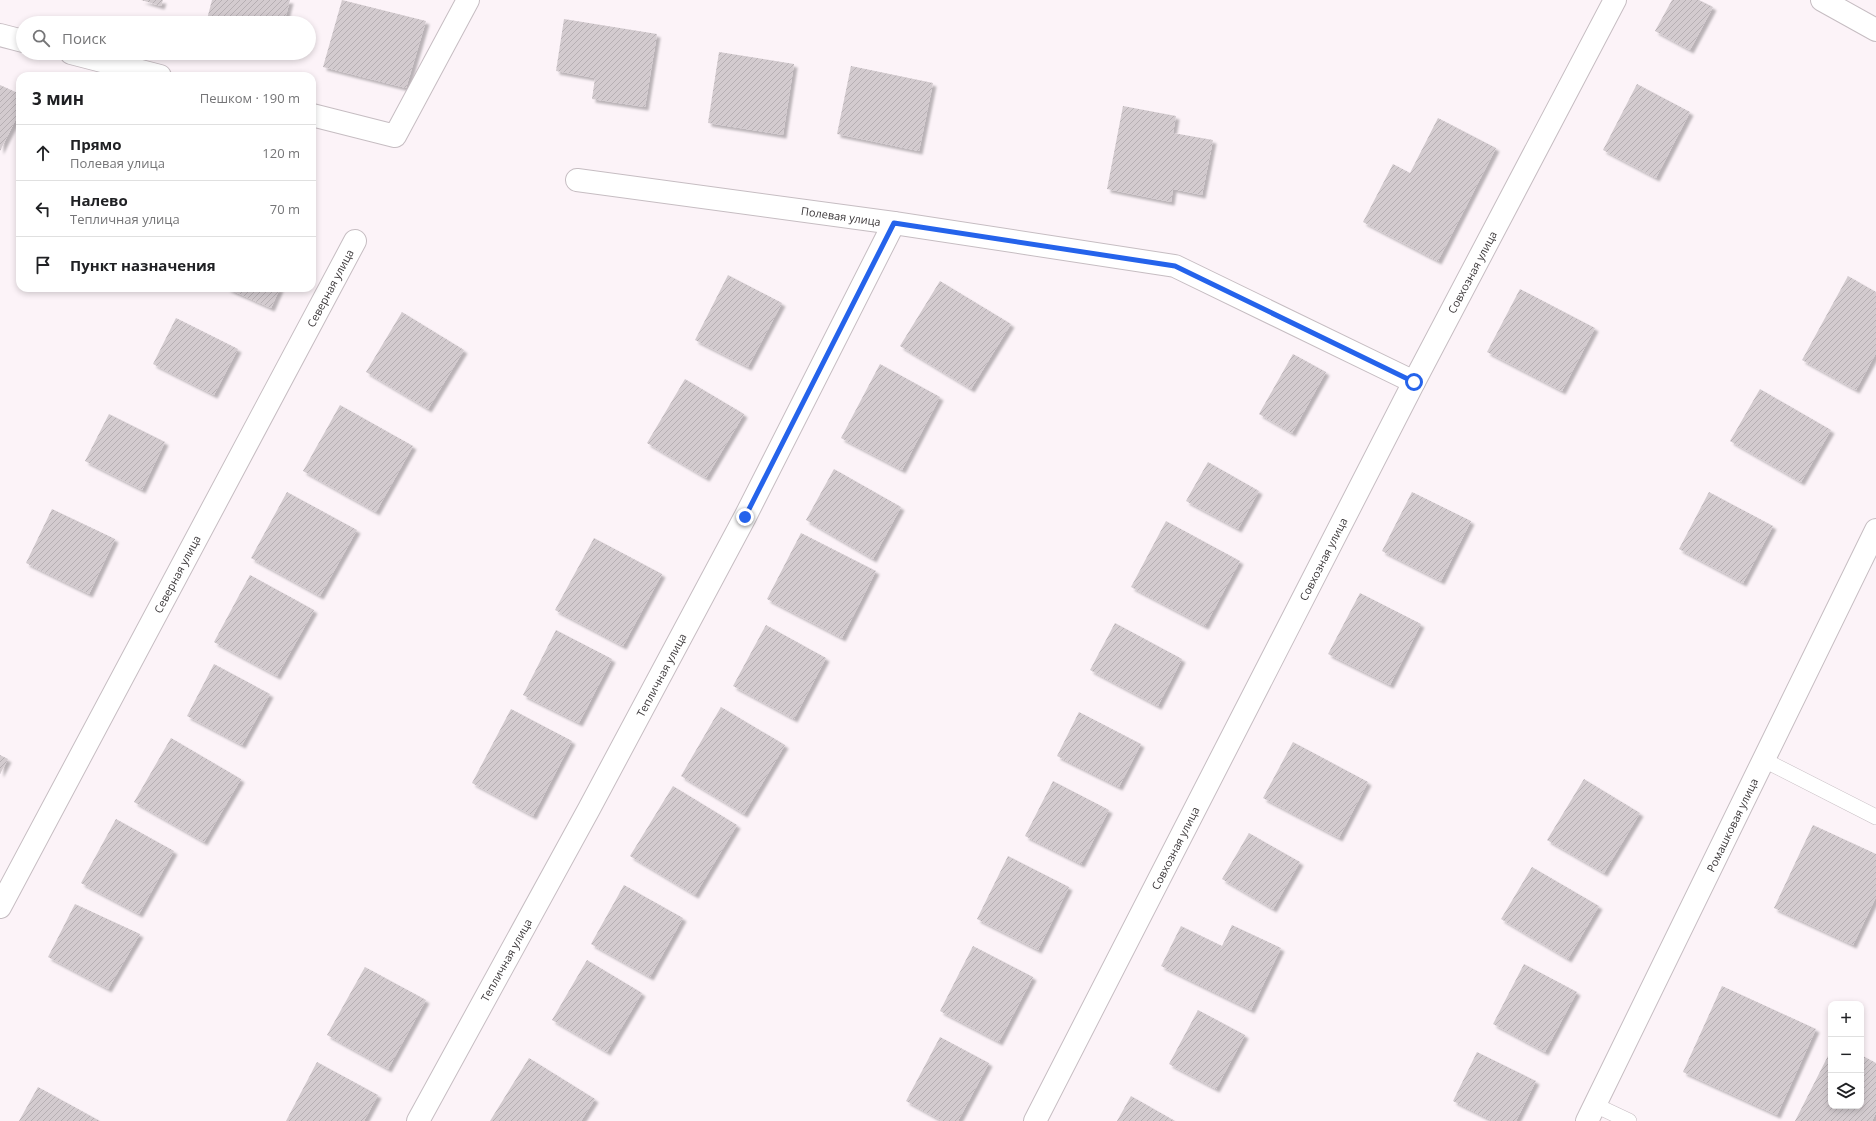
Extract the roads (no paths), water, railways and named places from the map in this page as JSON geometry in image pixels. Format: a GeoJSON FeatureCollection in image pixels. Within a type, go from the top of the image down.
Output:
{"type":"FeatureCollection","features":[{"type":"Feature","properties":{"kind":"street"},"geometry":{"type":"LineString","coordinates":[[316,116],[394,136],[468,0]]}},
{"type":"Feature","properties":{"kind":"street","name":"Совхозная улица"},"geometry":{"type":"LineString","coordinates":[[1035,1121],[1414,382],[1615,0]]}},
{"type":"Feature","properties":{"kind":"street"},"geometry":{"type":"LineString","coordinates":[[1822,0],[1876,30]]}},
{"type":"Feature","properties":{"kind":"street"},"geometry":{"type":"LineString","coordinates":[[0,35],[16,39]]}},
{"type":"Feature","properties":{"kind":"street"},"geometry":{"type":"LineString","coordinates":[[98,60],[145,72]]}},
{"type":"Feature","properties":{"kind":"street","name":"Полевая улица"},"geometry":{"type":"LineString","coordinates":[[577,180],[894,223],[1175,266],[1414,382]]}},
{"type":"Feature","properties":{"kind":"street","name":"Тепличная улица"},"geometry":{"type":"LineString","coordinates":[[418,1121],[589,810],[741,524],[894,223]]}},
{"type":"Feature","properties":{"kind":"street","name":"Северная улица"},"geometry":{"type":"LineString","coordinates":[[0,908],[355,240]]}},
{"type":"Feature","properties":{"kind":"street","name":"Ромашковая улица"},"geometry":{"type":"LineString","coordinates":[[1591,1113],[1876,530]]}},
{"type":"Feature","properties":{"kind":"lane"},"geometry":{"type":"LineString","coordinates":[[1764,760],[1876,817]]}},
{"type":"Feature","properties":{"kind":"lane"},"geometry":{"type":"LineString","coordinates":[[1591,1113],[1629,1121]]}}]}
